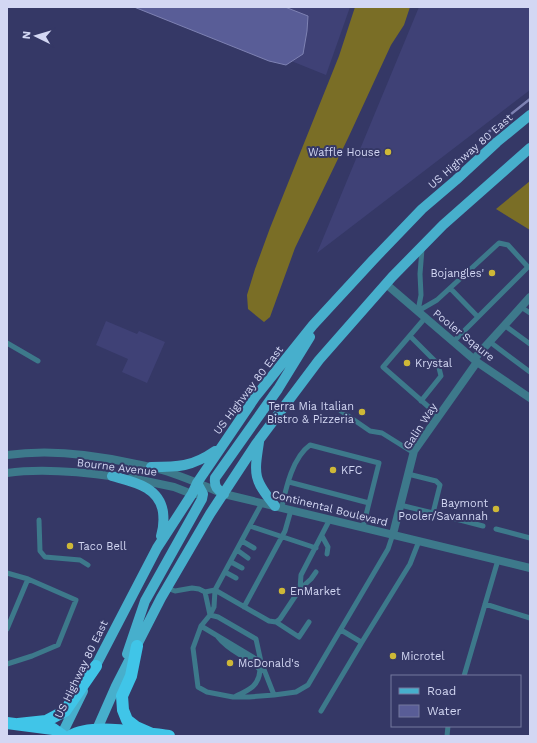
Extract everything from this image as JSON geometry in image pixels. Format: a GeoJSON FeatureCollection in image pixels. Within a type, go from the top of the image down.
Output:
{"type":"FeatureCollection","features":[{"type":"Feature","properties":{"kind":"highway"},"geometry":{"type":"LineString","coordinates":[[137,646],[131,676],[122,696],[123,710],[127,720],[136,727],[152,734]]}},
{"type":"Feature","properties":{"kind":"highway"},"geometry":{"type":"LineString","coordinates":[[12,723],[46,721],[65,711],[96,666]]}},
{"type":"Feature","properties":{"kind":"highway"},"geometry":{"type":"LineString","coordinates":[[12,723],[53,729],[64,736],[77,732],[152,734],[169,736]]}},
{"type":"Feature","properties":{"kind":"main road","name":"US Highway 80 East"},"geometry":{"type":"LineString","coordinates":[[64,736],[96,666],[157,548],[192,494],[197,482],[256,396],[313,325],[422,209],[497,142],[530,115]]}},
{"type":"Feature","properties":{"kind":"main road"},"geometry":{"type":"LineString","coordinates":[[95,732],[116,686],[167,588],[210,514],[259,440],[319,360],[386,284],[443,225],[530,148]]}},
{"type":"Feature","properties":{"kind":"main road"},"geometry":{"type":"LineString","coordinates":[[224,494],[216,488],[214,484],[216,478],[278,389],[327,310]]}},
{"type":"Feature","properties":{"kind":"main road"},"geometry":{"type":"LineString","coordinates":[[259,440],[255,467],[257,480],[263,492],[278,507]]}},
{"type":"Feature","properties":{"kind":"main road"},"geometry":{"type":"LineString","coordinates":[[151,467],[180,467],[204,458],[220,448]]}},
{"type":"Feature","properties":{"kind":"main road"},"geometry":{"type":"LineString","coordinates":[[112,476],[148,488],[156,495],[162,506],[164,525],[157,548]]}},
{"type":"Feature","properties":{"kind":"main road"},"geometry":{"type":"LineString","coordinates":[[116,686],[145,601],[202,499],[203,494],[197,482]]}},
{"type":"Feature","properties":{"kind":"street","name":"Pooler Sqaure"},"geometry":{"type":"LineString","coordinates":[[386,284],[476,360],[530,398]]}},
{"type":"Feature","properties":{"kind":"street","name":"Galin Way"},"geometry":{"type":"LineString","coordinates":[[392,534],[414,453],[476,360],[530,297]]}},
{"type":"Feature","properties":{"kind":"street","name":"Bourne Avenue"},"geometry":{"type":"LineString","coordinates":[[7,455],[20,453],[65,453],[101,456],[151,467],[197,482]]}},
{"type":"Feature","properties":{"kind":"street","name":"Bourne Avenue"},"geometry":{"type":"LineString","coordinates":[[7,473],[37,471],[90,473],[138,479],[174,487],[192,494],[224,494]]}},
{"type":"Feature","properties":{"kind":"street","name":"Continental Boulevard"},"geometry":{"type":"LineString","coordinates":[[197,482],[224,494],[530,568]]}},
{"type":"Feature","properties":{"kind":"lane"},"geometry":{"type":"LineString","coordinates":[[418,311],[437,300],[499,243],[508,245],[529,268],[454,342]]}},
{"type":"Feature","properties":{"kind":"lane"},"geometry":{"type":"LineString","coordinates":[[418,311],[421,295],[420,274],[422,246]]}},
{"type":"Feature","properties":{"kind":"lane"},"geometry":{"type":"LineString","coordinates":[[450,288],[478,317]]}},
{"type":"Feature","properties":{"kind":"lane"},"geometry":{"type":"LineString","coordinates":[[521,307],[530,313]]}},
{"type":"Feature","properties":{"kind":"lane"},"geometry":{"type":"LineString","coordinates":[[426,318],[383,367],[439,416]]}},
{"type":"Feature","properties":{"kind":"lane"},"geometry":{"type":"LineString","coordinates":[[504,326],[530,344]]}},
{"type":"Feature","properties":{"kind":"lane"},"geometry":{"type":"LineString","coordinates":[[410,336],[438,364],[441,376],[421,401]]}},
{"type":"Feature","properties":{"kind":"lane"},"geometry":{"type":"LineString","coordinates":[[490,342],[530,372]]}},
{"type":"Feature","properties":{"kind":"lane"},"geometry":{"type":"LineString","coordinates":[[7,343],[38,361]]}},
{"type":"Feature","properties":{"kind":"lane"},"geometry":{"type":"LineString","coordinates":[[341,411],[370,431],[382,433],[414,453]]}},
{"type":"Feature","properties":{"kind":"lane"},"geometry":{"type":"LineString","coordinates":[[278,507],[289,482],[296,459],[310,444],[379,463],[363,527]]}},
{"type":"Feature","properties":{"kind":"lane"},"geometry":{"type":"LineString","coordinates":[[408,474],[436,481],[440,485],[433,513]]}},
{"type":"Feature","properties":{"kind":"lane"},"geometry":{"type":"LineString","coordinates":[[289,482],[369,503]]}},
{"type":"Feature","properties":{"kind":"lane"},"geometry":{"type":"LineString","coordinates":[[262,503],[216,590],[214,607],[210,615],[201,626],[193,648],[198,687],[207,692],[233,697],[274,695],[296,692],[308,685],[388,549],[392,534]]}},
{"type":"Feature","properties":{"kind":"lane"},"geometry":{"type":"LineString","coordinates":[[400,505],[483,526]]}},
{"type":"Feature","properties":{"kind":"lane"},"geometry":{"type":"LineString","coordinates":[[244,607],[260,579],[268,557],[286,531],[291,510]]}},
{"type":"Feature","properties":{"kind":"lane"},"geometry":{"type":"LineString","coordinates":[[300,589],[301,575],[330,519]]}},
{"type":"Feature","properties":{"kind":"lane"},"geometry":{"type":"LineString","coordinates":[[39,520],[40,551],[45,557],[80,560],[88,565]]}},
{"type":"Feature","properties":{"kind":"lane"},"geometry":{"type":"LineString","coordinates":[[250,526],[282,538],[316,548]]}},
{"type":"Feature","properties":{"kind":"lane"},"geometry":{"type":"LineString","coordinates":[[496,530],[530,538]]}},
{"type":"Feature","properties":{"kind":"lane"},"geometry":{"type":"LineString","coordinates":[[322,536],[328,548],[327,554]]}},
{"type":"Feature","properties":{"kind":"lane"},"geometry":{"type":"LineString","coordinates":[[242,541],[254,548]]}},
{"type":"Feature","properties":{"kind":"lane"},"geometry":{"type":"LineString","coordinates":[[321,711],[361,642],[410,564],[419,541]]}},
{"type":"Feature","properties":{"kind":"lane"},"geometry":{"type":"LineString","coordinates":[[236,550],[248,558]]}},
{"type":"Feature","properties":{"kind":"lane"},"geometry":{"type":"LineString","coordinates":[[464,675],[498,560]]}},
{"type":"Feature","properties":{"kind":"lane"},"geometry":{"type":"LineString","coordinates":[[231,562],[242,568]]}},
{"type":"Feature","properties":{"kind":"lane"},"geometry":{"type":"LineString","coordinates":[[260,565],[265,568]]}},
{"type":"Feature","properties":{"kind":"lane"},"geometry":{"type":"LineString","coordinates":[[225,572],[236,578]]}},
{"type":"Feature","properties":{"kind":"lane"},"geometry":{"type":"LineString","coordinates":[[276,622],[280,619],[300,589],[316,572]]}},
{"type":"Feature","properties":{"kind":"lane"},"geometry":{"type":"LineString","coordinates":[[7,573],[28,579],[76,600],[58,645],[32,656],[7,664]]}},
{"type":"Feature","properties":{"kind":"lane"},"geometry":{"type":"LineString","coordinates":[[254,576],[260,579]]}},
{"type":"Feature","properties":{"kind":"lane"},"geometry":{"type":"LineString","coordinates":[[7,629],[28,579]]}},
{"type":"Feature","properties":{"kind":"lane"},"geometry":{"type":"LineString","coordinates":[[248,585],[254,589]]}},
{"type":"Feature","properties":{"kind":"lane"},"geometry":{"type":"LineString","coordinates":[[167,588],[175,590],[192,588],[205,592],[216,590],[270,621],[276,622],[299,637],[309,622]]}},
{"type":"Feature","properties":{"kind":"lane"},"geometry":{"type":"LineString","coordinates":[[205,592],[210,615]]}},
{"type":"Feature","properties":{"kind":"lane"},"geometry":{"type":"LineString","coordinates":[[485,604],[530,618]]}},
{"type":"Feature","properties":{"kind":"lane"},"geometry":{"type":"LineString","coordinates":[[210,615],[218,617],[256,639],[261,662],[274,695]]}},
{"type":"Feature","properties":{"kind":"lane"},"geometry":{"type":"LineString","coordinates":[[201,626],[261,662]]}},
{"type":"Feature","properties":{"kind":"lane"},"geometry":{"type":"LineString","coordinates":[[341,630],[361,642]]}},
{"type":"Feature","properties":{"kind":"lane"},"geometry":{"type":"LineString","coordinates":[[217,635],[224,645],[256,665],[260,670],[260,678],[257,682],[248,690],[233,697]]}},
{"type":"Feature","properties":{"kind":"shaded area"},"geometry":{"type":"Polygon","coordinates":[[[157,7],[350,7],[326,75],[157,7]]]}},
{"type":"Feature","properties":{"kind":"shaded area"},"geometry":{"type":"Polygon","coordinates":[[[355,7],[410,7],[404,25],[391,45],[295,248],[270,317],[264,322],[248,309],[247,295],[270,228],[339,56],[355,7]]]}},
{"type":"Feature","properties":{"kind":"shaded area"},"geometry":{"type":"Polygon","coordinates":[[[419,7],[530,7],[530,90],[317,253],[419,7]]]}},
{"type":"Feature","properties":{"kind":"shaded area"},"geometry":{"type":"Polygon","coordinates":[[[530,181],[530,230],[496,209],[530,181]]]}},
{"type":"Feature","properties":{"kind":"shaded area"},"geometry":{"type":"Polygon","coordinates":[[[106,321],[137,334],[139,331],[165,342],[147,383],[122,372],[128,359],[96,345],[106,321]]]}},
{"type":"Feature","properties":{"kind":"water"},"geometry":{"type":"Polygon","coordinates":[[[134,7],[285,7],[308,16],[303,54],[286,65],[269,61],[134,7]]]}},
{"type":"Feature","properties":{"kind":"waterway"},"geometry":{"type":"LineString","coordinates":[[481,138],[530,99]]}},
{"type":"Feature","properties":{"kind":"place","name":"Waffle House"},"geometry":{"type":"Point","coordinates":[388,152]}},
{"type":"Feature","properties":{"kind":"place","name":"Bojangles'"},"geometry":{"type":"Point","coordinates":[492,273]}},
{"type":"Feature","properties":{"kind":"place","name":"Krystal"},"geometry":{"type":"Point","coordinates":[407,363]}},
{"type":"Feature","properties":{"kind":"place","name":"Terra Mia Italian Bistro & Pizzeria"},"geometry":{"type":"Point","coordinates":[362,412]}},
{"type":"Feature","properties":{"kind":"place","name":"KFC"},"geometry":{"type":"Point","coordinates":[333,470]}},
{"type":"Feature","properties":{"kind":"place","name":"Baymont Pooler/Savannah"},"geometry":{"type":"Point","coordinates":[496,509]}},
{"type":"Feature","properties":{"kind":"place","name":"Taco Bell"},"geometry":{"type":"Point","coordinates":[70,546]}},
{"type":"Feature","properties":{"kind":"place","name":"EnMarket"},"geometry":{"type":"Point","coordinates":[282,591]}},
{"type":"Feature","properties":{"kind":"place","name":"Microtel"},"geometry":{"type":"Point","coordinates":[393,656]}},
{"type":"Feature","properties":{"kind":"place","name":"McDonald's"},"geometry":{"type":"Point","coordinates":[230,663]}}]}
